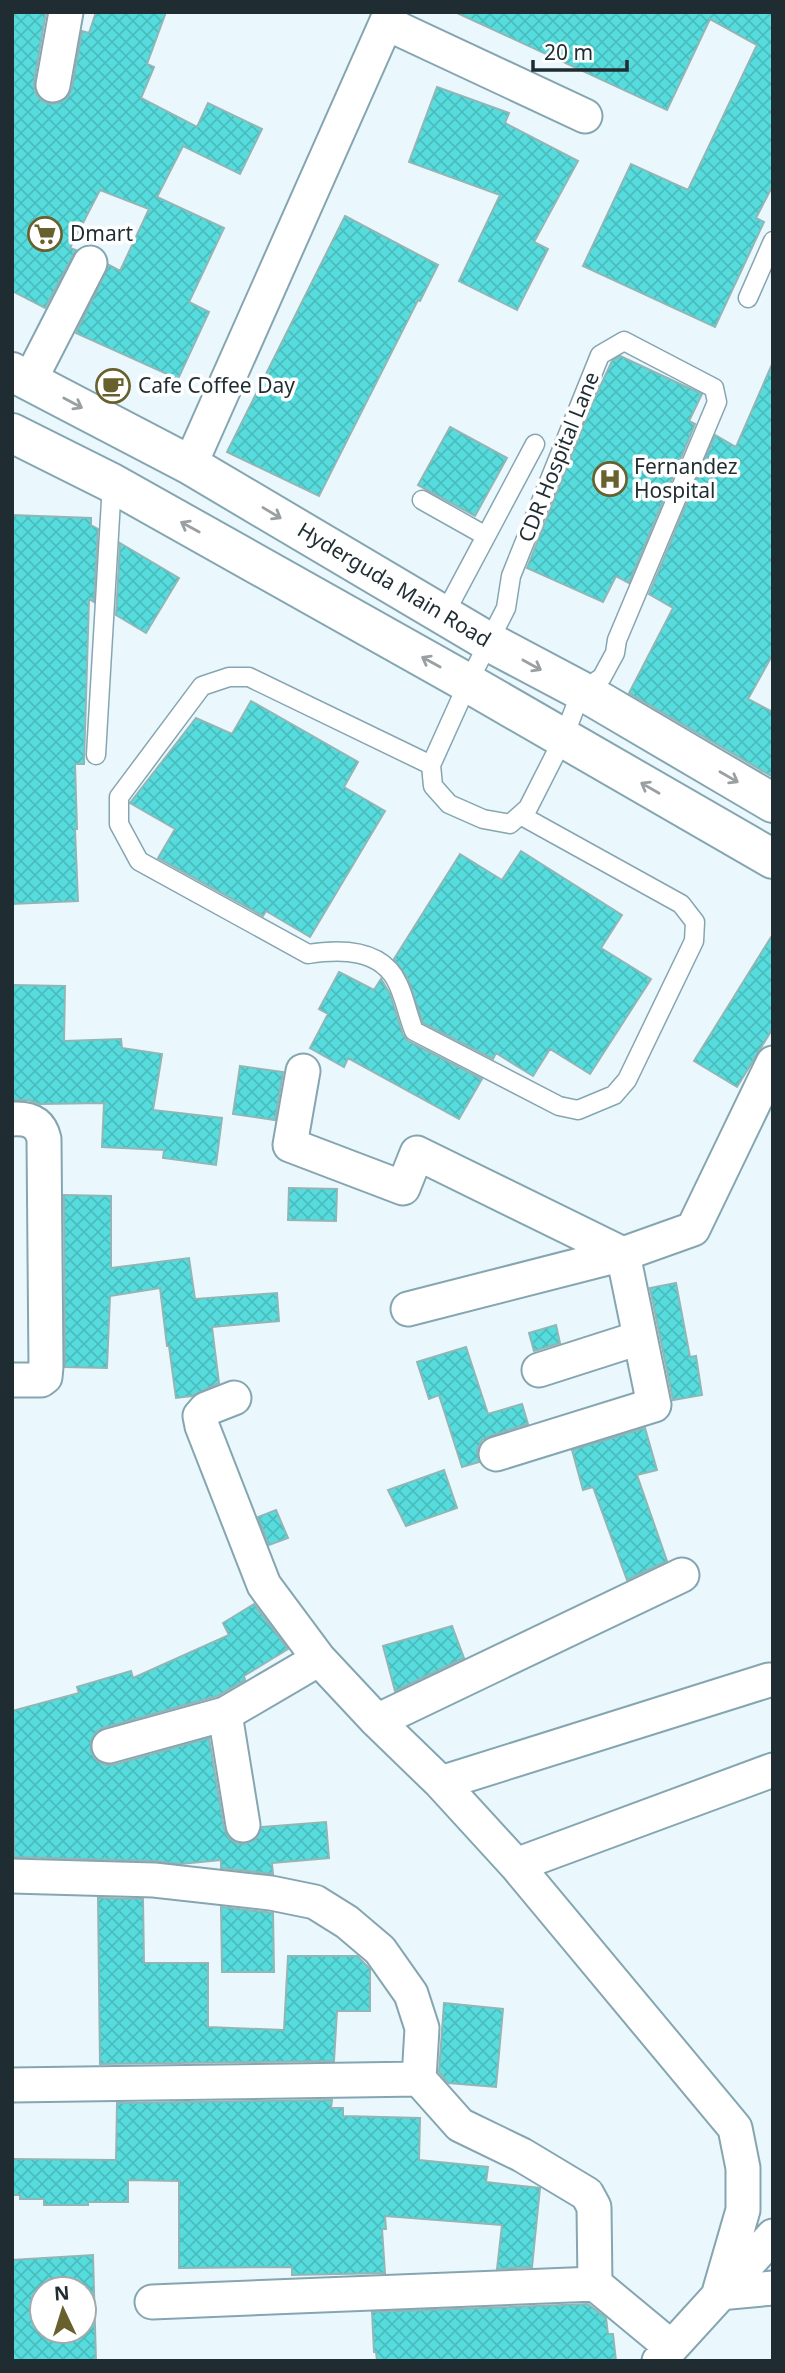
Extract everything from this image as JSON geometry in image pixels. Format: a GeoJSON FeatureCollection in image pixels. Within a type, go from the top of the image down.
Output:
{"type":"FeatureCollection","features":[{"type":"Feature","properties":{"kind":"main road","name":"Hyderguda Main Road"},"geometry":{"type":"LineString","coordinates":[[21,376],[190,465],[489,642],[591,696],[773,803]]}},
{"type":"Feature","properties":{"kind":"main road"},"geometry":{"type":"LineString","coordinates":[[12,433],[112,483],[468,683],[773,859]]}},
{"type":"Feature","properties":{"kind":"street"},"geometry":{"type":"LineString","coordinates":[[52,85],[66,12]]}},
{"type":"Feature","properties":{"kind":"street"},"geometry":{"type":"LineString","coordinates":[[190,465],[388,17],[585,116]]}},
{"type":"Feature","properties":{"kind":"street"},"geometry":{"type":"LineString","coordinates":[[21,376],[90,263]]}},
{"type":"Feature","properties":{"kind":"street"},"geometry":{"type":"LineString","coordinates":[[408,1309],[623,1254],[693,1229],[773,1063]]}},
{"type":"Feature","properties":{"kind":"street"},"geometry":{"type":"LineString","coordinates":[[303,1070],[290,1145],[402,1188],[417,1153],[623,1254]]}},
{"type":"Feature","properties":{"kind":"street"},"geometry":{"type":"LineString","coordinates":[[12,1119],[33,1122],[41,1129],[44,1139],[46,1367],[41,1380],[12,1380]]}},
{"type":"Feature","properties":{"kind":"street"},"geometry":{"type":"LineString","coordinates":[[496,1454],[654,1405],[623,1254]]}},
{"type":"Feature","properties":{"kind":"street"},"geometry":{"type":"LineString","coordinates":[[538,1370],[639,1338]]}},
{"type":"Feature","properties":{"kind":"street"},"geometry":{"type":"LineString","coordinates":[[234,1398],[206,1409],[200,1416],[264,1585],[319,1659],[377,1721],[441,1783],[516,1865],[735,2128],[743,2168],[743,2210],[719,2293]]}},
{"type":"Feature","properties":{"kind":"street"},"geometry":{"type":"LineString","coordinates":[[377,1721],[682,1575]]}},
{"type":"Feature","properties":{"kind":"street"},"geometry":{"type":"LineString","coordinates":[[109,1746],[225,1714],[319,1659]]}},
{"type":"Feature","properties":{"kind":"street"},"geometry":{"type":"LineString","coordinates":[[441,1783],[769,1680]]}},
{"type":"Feature","properties":{"kind":"street"},"geometry":{"type":"LineString","coordinates":[[225,1714],[243,1825]]}},
{"type":"Feature","properties":{"kind":"street"},"geometry":{"type":"LineString","coordinates":[[516,1865],[773,1770]]}},
{"type":"Feature","properties":{"kind":"street"},"geometry":{"type":"LineString","coordinates":[[12,1877],[154,1880],[271,1893],[314,1902],[347,1922],[380,1950],[411,1994],[422,2028],[419,2079],[460,2125],[522,2155],[587,2194],[594,2207],[595,2284],[665,2354],[773,2236]]}},
{"type":"Feature","properties":{"kind":"street"},"geometry":{"type":"LineString","coordinates":[[12,2085],[419,2079]]}},
{"type":"Feature","properties":{"kind":"street"},"geometry":{"type":"LineString","coordinates":[[152,2302],[595,2284]]}},
{"type":"Feature","properties":{"kind":"street"},"geometry":{"type":"LineString","coordinates":[[719,2293],[773,2288]]}},
{"type":"Feature","properties":{"kind":"lane"},"geometry":{"type":"LineString","coordinates":[[748,298],[773,241]]}},
{"type":"Feature","properties":{"kind":"lane","name":"CDR Hospital Lane"},"geometry":{"type":"LineString","coordinates":[[489,642],[506,608],[511,576],[600,355],[624,341],[714,388],[717,402],[617,640],[615,653],[602,677],[581,692]]}},
{"type":"Feature","properties":{"kind":"lane"},"geometry":{"type":"LineString","coordinates":[[444,615],[535,444]]}},
{"type":"Feature","properties":{"kind":"lane"},"geometry":{"type":"LineString","coordinates":[[96,755],[112,483]]}},
{"type":"Feature","properties":{"kind":"lane"},"geometry":{"type":"LineString","coordinates":[[422,500],[486,536]]}},
{"type":"Feature","properties":{"kind":"lane"},"geometry":{"type":"LineString","coordinates":[[489,642],[431,765],[433,786],[449,804],[483,819],[510,824],[522,816],[563,739],[581,692]]}},
{"type":"Feature","properties":{"kind":"lane"},"geometry":{"type":"LineString","coordinates":[[431,765],[249,677],[229,677],[202,686],[119,797],[119,824],[139,861],[307,954],[332,950],[360,953],[382,963],[398,982],[414,1031],[559,1106],[578,1110],[614,1095],[627,1080],[694,941],[695,922],[681,904],[522,816]]}},
{"type":"Feature","properties":{"kind":"building"},"geometry":{"type":"Polygon","coordinates":[[[12,12],[46,12],[34,82],[35,92],[41,100],[49,104],[59,103],[68,97],[82,31],[89,33],[96,12],[166,12],[147,64],[154,67],[141,98],[197,127],[208,103],[262,129],[240,174],[183,146],[157,197],[224,228],[189,302],[209,312],[178,379],[76,333],[109,265],[120,271],[149,209],[100,190],[70,248],[76,250],[45,308],[12,291],[12,12]]]}},
{"type":"Feature","properties":{"kind":"building"},"geometry":{"type":"Polygon","coordinates":[[[455,12],[773,12],[773,185],[756,218],[764,222],[715,327],[583,266],[631,164],[688,190],[757,45],[710,19],[667,110],[455,12]]]}},
{"type":"Feature","properties":{"kind":"building"},"geometry":{"type":"Polygon","coordinates":[[[437,87],[509,113],[505,123],[578,161],[534,242],[548,249],[517,310],[459,281],[500,195],[409,162],[437,87]]]}},
{"type":"Feature","properties":{"kind":"building"},"geometry":{"type":"Polygon","coordinates":[[[345,216],[438,265],[319,496],[227,452],[345,216]]]}},
{"type":"Feature","properties":{"kind":"building","name":"Fernandez Hospital"},"geometry":{"type":"Polygon","coordinates":[[[620,356],[702,394],[689,421],[695,424],[629,583],[616,576],[603,602],[527,568],[592,404],[612,361],[620,356]]]}},
{"type":"Feature","properties":{"kind":"building"},"geometry":{"type":"Polygon","coordinates":[[[773,362],[773,654],[748,699],[773,712],[773,777],[629,693],[673,608],[649,594],[715,435],[736,447],[773,362]]]}},
{"type":"Feature","properties":{"kind":"building"},"geometry":{"type":"Polygon","coordinates":[[[450,427],[507,458],[475,516],[418,485],[450,427]]]}},
{"type":"Feature","properties":{"kind":"building"},"geometry":{"type":"Polygon","coordinates":[[[12,515],[91,518],[91,525],[98,529],[94,602],[89,599],[84,764],[75,764],[78,901],[12,904],[12,515]]]}},
{"type":"Feature","properties":{"kind":"building"},"geometry":{"type":"Polygon","coordinates":[[[120,543],[179,578],[146,633],[116,615],[120,543]]]}},
{"type":"Feature","properties":{"kind":"building"},"geometry":{"type":"Polygon","coordinates":[[[251,701],[358,762],[344,787],[385,811],[310,937],[266,911],[263,916],[158,858],[175,829],[130,803],[196,718],[232,734],[251,701]]]}},
{"type":"Feature","properties":{"kind":"building"},"geometry":{"type":"Polygon","coordinates":[[[521,851],[622,915],[601,948],[651,979],[590,1074],[550,1049],[533,1076],[496,1053],[493,1059],[423,1023],[408,979],[394,959],[460,854],[502,880],[521,851]]]}},
{"type":"Feature","properties":{"kind":"building"},"geometry":{"type":"Polygon","coordinates":[[[773,934],[773,1028],[737,1087],[694,1061],[773,934]]]}},
{"type":"Feature","properties":{"kind":"building"},"geometry":{"type":"Polygon","coordinates":[[[339,972],[374,990],[381,979],[390,994],[403,1035],[408,1041],[482,1079],[459,1119],[348,1058],[344,1067],[310,1048],[328,1014],[319,1009],[339,972]]]}},
{"type":"Feature","properties":{"kind":"building"},"geometry":{"type":"Polygon","coordinates":[[[12,985],[65,986],[64,1041],[121,1039],[122,1048],[162,1054],[153,1110],[222,1118],[216,1165],[163,1158],[164,1150],[102,1147],[104,1103],[40,1104],[28,1100],[12,1100],[12,985]]]}},
{"type":"Feature","properties":{"kind":"building"},"geometry":{"type":"Polygon","coordinates":[[[240,1066],[283,1072],[275,1120],[233,1114],[240,1066]]]}},
{"type":"Feature","properties":{"kind":"building"},"geometry":{"type":"Polygon","coordinates":[[[289,1188],[337,1189],[336,1221],[288,1220],[289,1188]]]}},
{"type":"Feature","properties":{"kind":"building"},"geometry":{"type":"Polygon","coordinates":[[[64,1195],[111,1196],[111,1268],[189,1258],[195,1299],[277,1293],[279,1321],[212,1327],[219,1383],[192,1396],[176,1398],[160,1288],[110,1296],[107,1368],[65,1367],[64,1195]]]}},
{"type":"Feature","properties":{"kind":"building"},"geometry":{"type":"Polygon","coordinates":[[[676,1283],[690,1357],[696,1356],[702,1395],[673,1400],[650,1288],[676,1283]]]}},
{"type":"Feature","properties":{"kind":"building"},"geometry":{"type":"Polygon","coordinates":[[[556,1325],[560,1343],[534,1351],[529,1333],[556,1325]]]}},
{"type":"Feature","properties":{"kind":"building"},"geometry":{"type":"Polygon","coordinates":[[[466,1347],[488,1414],[522,1404],[528,1424],[482,1440],[477,1450],[479,1462],[462,1467],[439,1395],[429,1399],[417,1362],[466,1347]]]}},
{"type":"Feature","properties":{"kind":"building"},"geometry":{"type":"Polygon","coordinates":[[[645,1428],[657,1470],[637,1475],[667,1561],[627,1580],[593,1487],[583,1490],[572,1450],[645,1428]]]}},
{"type":"Feature","properties":{"kind":"building"},"geometry":{"type":"Polygon","coordinates":[[[444,1470],[457,1508],[406,1526],[388,1490],[444,1470]]]}},
{"type":"Feature","properties":{"kind":"building"},"geometry":{"type":"Polygon","coordinates":[[[276,1510],[288,1538],[269,1545],[258,1517],[276,1510]]]}},
{"type":"Feature","properties":{"kind":"building"},"geometry":{"type":"Polygon","coordinates":[[[254,1604],[288,1649],[244,1676],[245,1680],[217,1696],[103,1728],[96,1732],[91,1741],[91,1752],[96,1760],[105,1765],[113,1765],[209,1738],[224,1828],[229,1838],[236,1843],[245,1844],[256,1839],[262,1827],[326,1822],[329,1858],[272,1863],[273,1874],[221,1868],[221,1860],[180,1864],[14,1857],[12,1711],[79,1693],[77,1687],[131,1671],[133,1678],[229,1635],[223,1623],[254,1604]]]}},
{"type":"Feature","properties":{"kind":"building"},"geometry":{"type":"Polygon","coordinates":[[[452,1626],[464,1658],[395,1691],[383,1646],[452,1626]]]}},
{"type":"Feature","properties":{"kind":"building"},"geometry":{"type":"Polygon","coordinates":[[[98,1898],[143,1899],[144,1963],[208,1963],[208,2027],[284,2030],[288,1956],[357,1956],[370,1969],[370,2011],[337,2011],[334,2061],[100,2064],[98,1898]]]}},
{"type":"Feature","properties":{"kind":"building"},"geometry":{"type":"Polygon","coordinates":[[[221,1907],[273,1913],[274,1972],[222,1972],[221,1907]]]}},
{"type":"Feature","properties":{"kind":"building"},"geometry":{"type":"Polygon","coordinates":[[[444,2003],[503,2009],[496,2087],[448,2083],[439,2072],[444,2003]]]}},
{"type":"Feature","properties":{"kind":"building"},"geometry":{"type":"Polygon","coordinates":[[[332,2100],[331,2108],[343,2108],[343,2116],[420,2118],[419,2160],[488,2167],[486,2182],[540,2188],[532,2267],[497,2269],[502,2225],[385,2216],[386,2229],[382,2229],[385,2273],[292,2275],[292,2267],[179,2268],[179,2181],[128,2180],[128,2202],[44,2205],[44,2199],[20,2199],[20,2195],[12,2195],[12,2159],[116,2160],[117,2103],[332,2100]]]}},
{"type":"Feature","properties":{"kind":"building"},"geometry":{"type":"Polygon","coordinates":[[[93,2255],[94,2275],[28,2275],[28,2345],[96,2345],[96,2361],[12,2361],[12,2260],[93,2255]]]}},
{"type":"Feature","properties":{"kind":"building"},"geometry":{"type":"Polygon","coordinates":[[[588,2304],[606,2318],[608,2334],[613,2334],[616,2361],[377,2361],[374,2352],[372,2312],[588,2304]]]}},
{"type":"Feature","properties":{"kind":"place","name":"Dmart"},"geometry":{"type":"Point","coordinates":[45,234]}},
{"type":"Feature","properties":{"kind":"place","name":"Cafe Coffee Day"},"geometry":{"type":"Point","coordinates":[113,386]}},
{"type":"Feature","properties":{"kind":"place","name":"Fernandez Hospital"},"geometry":{"type":"Point","coordinates":[610,479]}}]}
